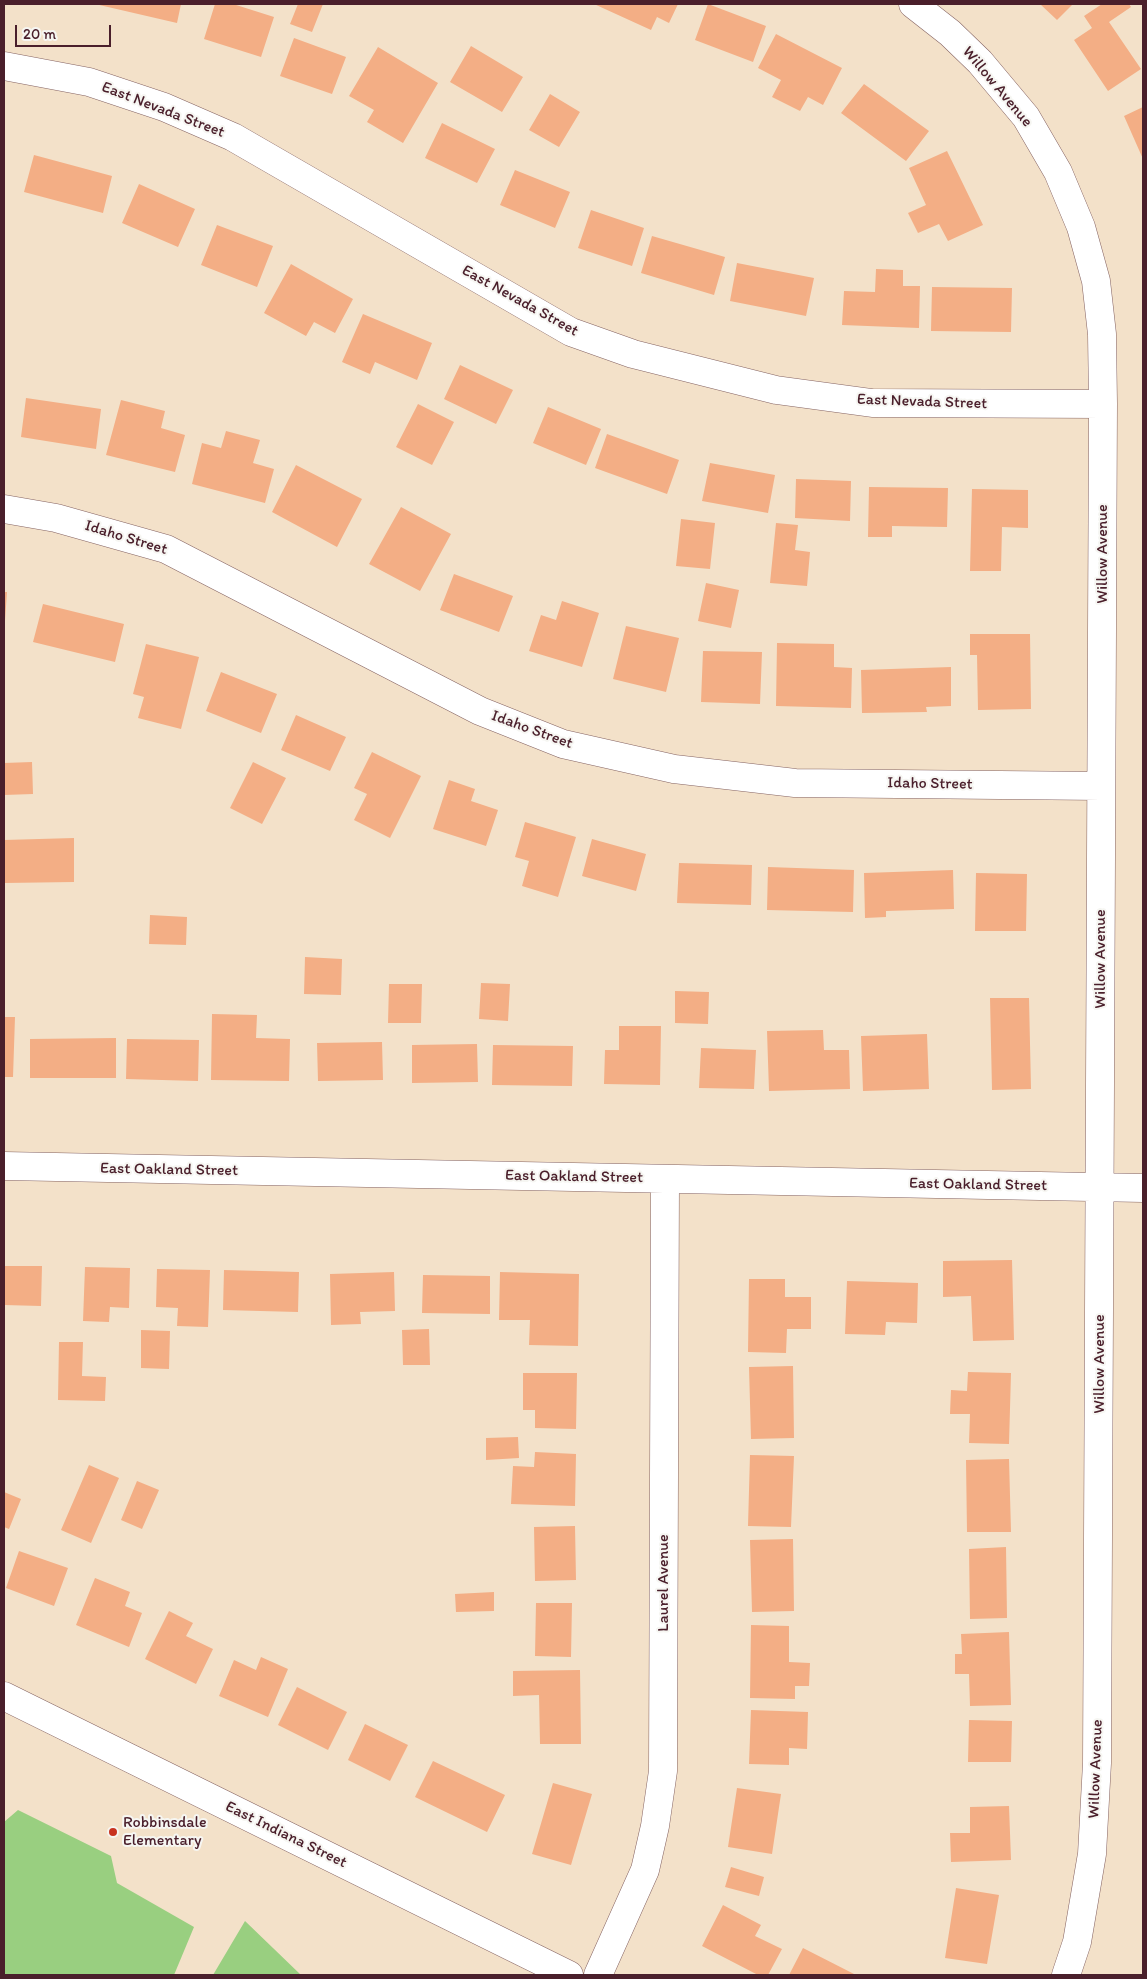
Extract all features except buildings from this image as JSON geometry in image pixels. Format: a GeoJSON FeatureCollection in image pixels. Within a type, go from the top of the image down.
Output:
{"type":"FeatureCollection","features":[{"type":"Feature","properties":{"kind":"street","name":"Willow Avenue"},"geometry":{"type":"LineString","coordinates":[[913,4],[950,33],[980,62],[1026,118],[1058,172],[1081,227],[1096,282],[1102,334],[1098,1763],[1092,1854],[1077,1942],[1066,1975]]}},
{"type":"Feature","properties":{"kind":"street","name":"East Nevada Street"},"geometry":{"type":"LineString","coordinates":[[4,66],[89,82],[164,107],[233,137],[572,332],[633,354],[776,390],[872,403],[1103,404]]}},
{"type":"Feature","properties":{"kind":"street","name":"Idaho Street"},"geometry":{"type":"LineString","coordinates":[[4,509],[56,518],[166,549],[480,711],[563,744],[674,769],[795,783],[1101,786]]}},
{"type":"Feature","properties":{"kind":"street","name":"East Oakland Street"},"geometry":{"type":"LineString","coordinates":[[4,1166],[1143,1188]]}},
{"type":"Feature","properties":{"kind":"street","name":"Laurel Avenue"},"geometry":{"type":"LineString","coordinates":[[598,1975],[645,1870],[664,1771],[665,1179]]}},
{"type":"Feature","properties":{"kind":"street","name":"East Indiana Street"},"geometry":{"type":"LineString","coordinates":[[4,1696],[569,1975]]}},
{"type":"Feature","properties":{"kind":"green space"},"geometry":{"type":"Polygon","coordinates":[[[18,1810],[111,1856],[117,1883],[194,1927],[174,1975],[4,1975],[4,1822],[18,1810]]]}},
{"type":"Feature","properties":{"kind":"green space"},"geometry":{"type":"Polygon","coordinates":[[[245,1921],[301,1975],[213,1975],[245,1921]]]}},
{"type":"Feature","properties":{"kind":"place","name":"Robbinsdale Elementary"},"geometry":{"type":"Point","coordinates":[113,1832]}}]}
